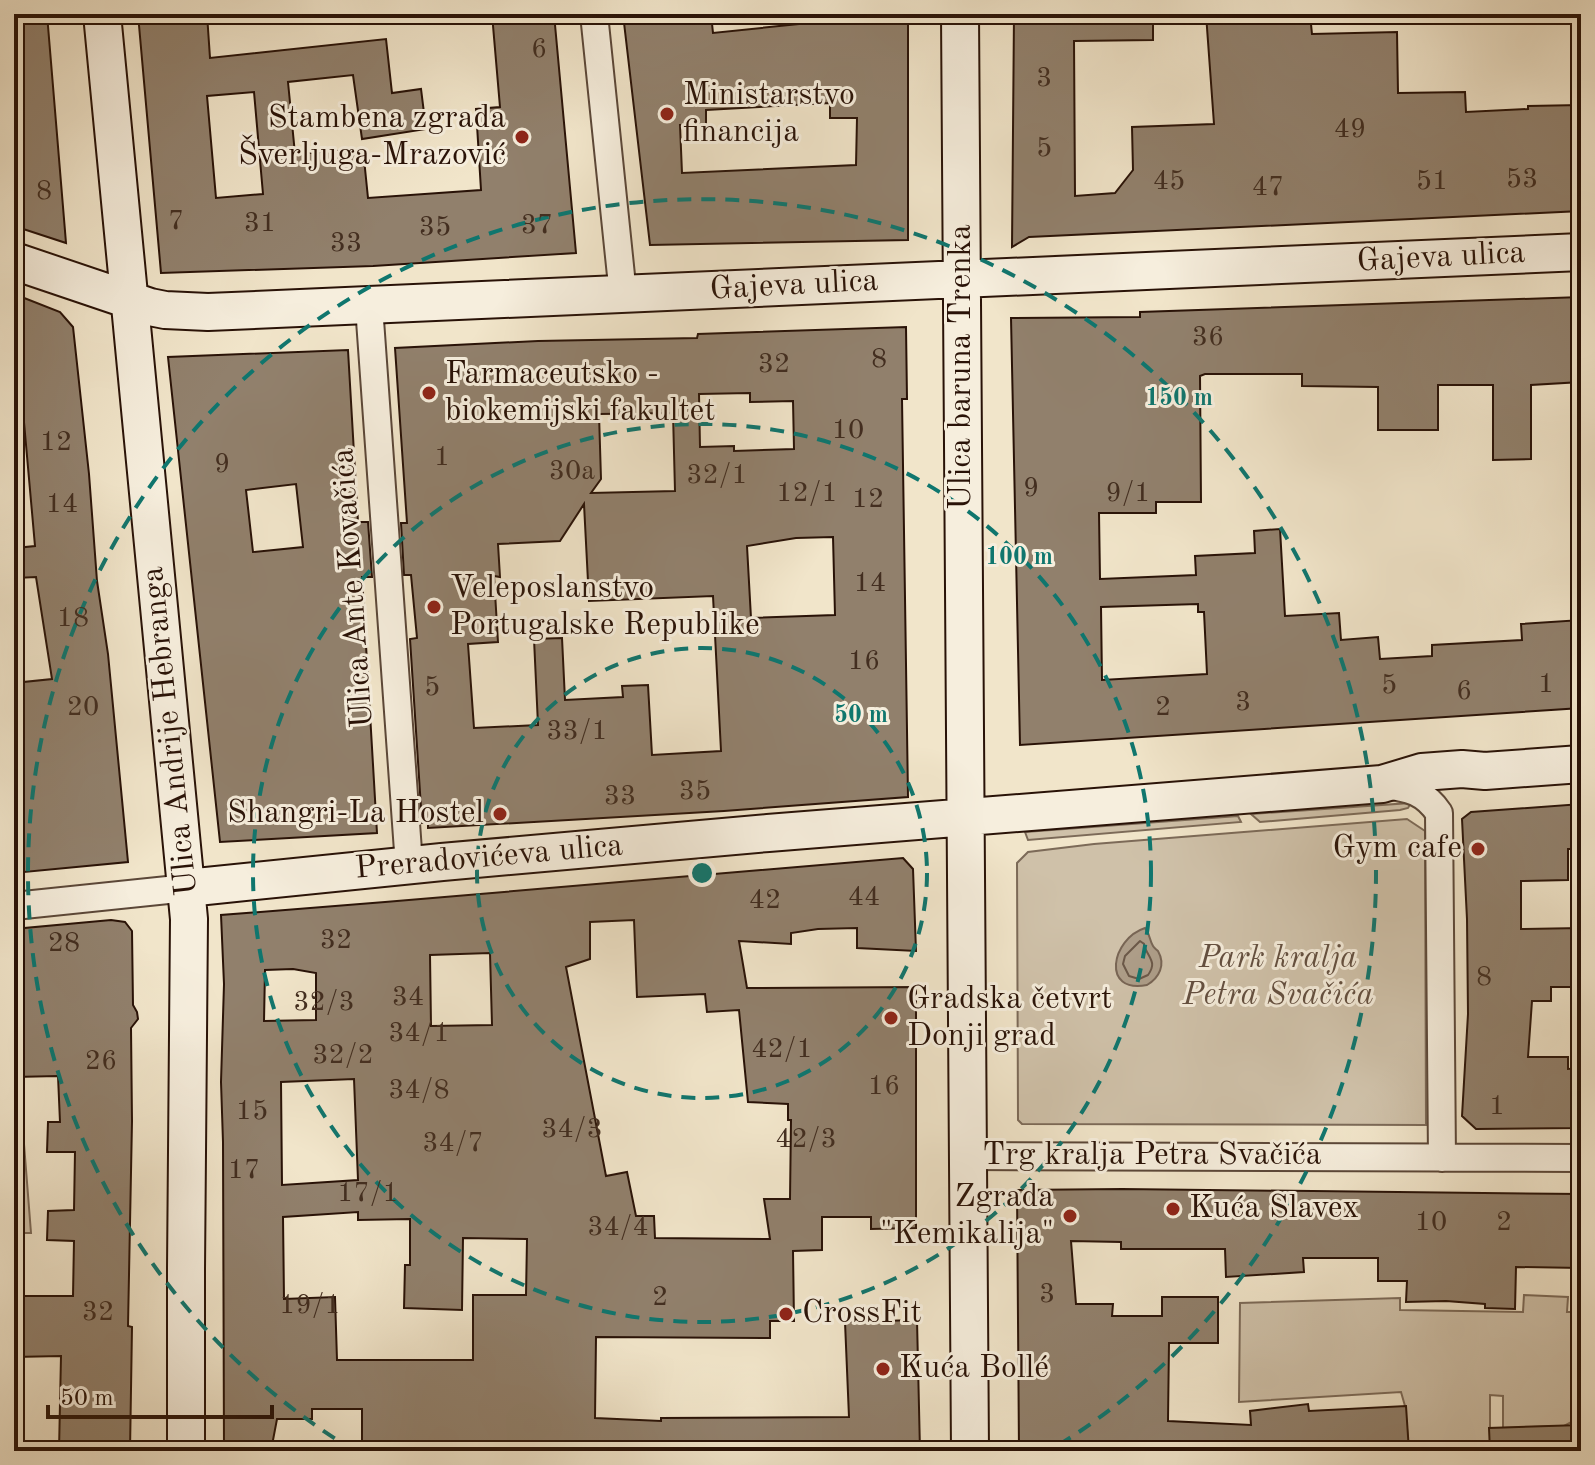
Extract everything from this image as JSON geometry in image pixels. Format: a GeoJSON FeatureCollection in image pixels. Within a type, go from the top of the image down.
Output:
{"type":"FeatureCollection","features":[{"type":"Feature","properties":{"kind":"street","name":"Ulica Andrije Hebranga"},"geometry":{"type":"LineString","coordinates":[[102,14],[189,919],[186,1451]]}},
{"type":"Feature","properties":{"kind":"street"},"geometry":{"type":"LineString","coordinates":[[594,14],[623,295]]}},
{"type":"Feature","properties":{"kind":"street","name":"Ulica baruna Trenka"},"geometry":{"type":"LineString","coordinates":[[960,14],[964,817]]}},
{"type":"Feature","properties":{"kind":"street","name":"Gajeva ulica"},"geometry":{"type":"LineString","coordinates":[[14,261],[165,310],[208,312],[1581,252]]}},
{"type":"Feature","properties":{"kind":"street","name":"Ulica Ante Kovačića"},"geometry":{"type":"LineString","coordinates":[[369,306],[409,865]]}},
{"type":"Feature","properties":{"kind":"street"},"geometry":{"type":"LineString","coordinates":[[964,817],[1382,784],[1422,772],[1450,769],[1485,771],[1581,764]]}},
{"type":"Feature","properties":{"kind":"street"},"geometry":{"type":"LineString","coordinates":[[1442,1158],[1439,813],[1446,797],[1460,781],[1485,771]]}},
{"type":"Feature","properties":{"kind":"street"},"geometry":{"type":"LineString","coordinates":[[1382,784],[1418,792],[1439,813]]}},
{"type":"Feature","properties":{"kind":"street","name":"Preradovićeva ulica"},"geometry":{"type":"LineString","coordinates":[[14,906],[409,865],[964,817]]}},
{"type":"Feature","properties":{"kind":"street","name":"Trg kralja Petra Svačića"},"geometry":{"type":"LineString","coordinates":[[964,817],[968,1156],[1581,1158]]}},
{"type":"Feature","properties":{"kind":"street"},"geometry":{"type":"LineString","coordinates":[[968,1156],[970,1451]]}},
{"type":"Feature","properties":{"kind":"green space"},"geometry":{"type":"Polygon","coordinates":[[[1411,803],[1408,808],[1400,810],[1260,822],[1251,814],[1411,803]]]}},
{"type":"Feature","properties":{"kind":"green space"},"geometry":{"type":"Polygon","coordinates":[[[1238,816],[1241,822],[1028,840],[1025,832],[1238,816]]]}},
{"type":"Feature","properties":{"kind":"green space","name":"Park kralja Petra Svačića"},"geometry":{"type":"Polygon","coordinates":[[[1407,819],[1425,831],[1426,1125],[1022,1124],[1018,1120],[1017,863],[1028,852],[1407,819]]]}},
{"type":"Feature","properties":{"kind":"green space"},"geometry":{"type":"Polygon","coordinates":[[[24,1144],[31,1233],[14,1233],[14,1145],[24,1144]]]}},
{"type":"Feature","properties":{"kind":"green space"},"geometry":{"type":"Polygon","coordinates":[[[1524,1295],[1568,1297],[1567,1312],[1581,1312],[1581,1417],[1564,1426],[1503,1428],[1503,1396],[1490,1395],[1490,1451],[1409,1451],[1401,1392],[1239,1402],[1240,1303],[1400,1298],[1400,1310],[1523,1312],[1524,1295]]]}},
{"type":"Feature","properties":{"kind":"water"},"geometry":{"type":"Polygon","coordinates":[[[1145,928],[1158,951],[1161,966],[1158,975],[1147,985],[1132,986],[1122,981],[1116,964],[1124,943],[1145,928]]]}},
{"type":"Feature","properties":{"kind":"building"},"geometry":{"type":"Polygon","coordinates":[[[14,14],[47,14],[66,243],[14,226],[14,14]]]}},
{"type":"Feature","properties":{"kind":"building"},"geometry":{"type":"Polygon","coordinates":[[[138,14],[207,14],[210,58],[386,39],[392,93],[421,89],[426,129],[362,139],[353,75],[288,82],[295,154],[363,149],[368,198],[481,190],[476,109],[500,107],[492,14],[554,14],[576,253],[373,266],[161,273],[138,14]],[[254,92],[207,96],[216,198],[263,194],[254,92]]]}},
{"type":"Feature","properties":{"kind":"building"},"geometry":{"type":"Polygon","coordinates":[[[623,14],[711,14],[713,33],[818,22],[818,14],[908,14],[908,240],[650,245],[623,14]],[[830,103],[706,110],[706,124],[680,125],[682,173],[856,165],[857,118],[830,118],[830,103]]]}},
{"type":"Feature","properties":{"kind":"building"},"geometry":{"type":"Polygon","coordinates":[[[1014,14],[1153,14],[1153,40],[1074,41],[1075,196],[1115,193],[1133,170],[1132,127],[1214,124],[1206,14],[1310,14],[1312,34],[1397,32],[1398,93],[1465,92],[1466,112],[1581,105],[1581,211],[1029,237],[1012,247],[1014,14]]]}},
{"type":"Feature","properties":{"kind":"building"},"geometry":{"type":"Polygon","coordinates":[[[14,294],[60,312],[73,327],[128,862],[14,873],[14,683],[52,679],[36,577],[16,578],[16,548],[35,546],[23,411],[14,354],[14,294]]]}},
{"type":"Feature","properties":{"kind":"building"},"geometry":{"type":"Polygon","coordinates":[[[1581,297],[1581,382],[1531,385],[1531,459],[1493,460],[1493,385],[1438,385],[1438,430],[1378,430],[1378,387],[1302,386],[1302,374],[1205,374],[1200,376],[1201,502],[1156,502],[1156,513],[1099,513],[1100,579],[1196,575],[1195,556],[1255,553],[1254,531],[1280,529],[1285,616],[1339,613],[1341,640],[1378,637],[1380,659],[1432,656],[1432,645],[1522,640],[1521,624],[1581,620],[1581,708],[1020,745],[1011,318],[1140,317],[1140,312],[1581,297]],[[1198,604],[1101,607],[1102,680],[1207,674],[1204,612],[1198,612],[1198,604]]]}},
{"type":"Feature","properties":{"kind":"building"},"geometry":{"type":"Polygon","coordinates":[[[906,327],[907,399],[902,399],[908,797],[428,828],[428,823],[422,823],[410,639],[417,638],[411,575],[404,575],[401,523],[407,523],[395,348],[697,338],[698,334],[906,327]],[[750,393],[699,394],[700,447],[734,446],[734,451],[794,449],[793,401],[750,402],[750,393]],[[673,413],[599,414],[601,479],[591,493],[675,491],[673,413]],[[584,504],[560,541],[498,544],[500,577],[494,576],[498,642],[468,644],[474,728],[538,725],[534,639],[562,638],[565,700],[623,697],[622,686],[648,685],[652,755],[721,751],[713,596],[589,601],[584,504]],[[833,537],[796,538],[747,546],[751,618],[835,615],[833,537]]]}},
{"type":"Feature","properties":{"kind":"building"},"geometry":{"type":"Polygon","coordinates":[[[348,350],[358,522],[368,522],[372,577],[362,577],[377,833],[220,842],[168,357],[348,350]],[[296,484],[246,490],[253,552],[303,547],[296,484]]]}},
{"type":"Feature","properties":{"kind":"building"},"geometry":{"type":"Polygon","coordinates":[[[1581,804],[1581,849],[1568,849],[1568,880],[1521,881],[1521,929],[1581,928],[1581,987],[1551,987],[1551,1001],[1532,1001],[1528,1057],[1568,1057],[1568,1069],[1581,1068],[1581,1128],[1476,1129],[1462,1116],[1468,1014],[1462,819],[1471,812],[1581,804]]]}},
{"type":"Feature","properties":{"kind":"building"},"geometry":{"type":"Polygon","coordinates":[[[903,858],[913,869],[916,951],[857,948],[857,928],[791,933],[791,944],[739,941],[747,988],[916,987],[916,1228],[871,1229],[871,1217],[822,1217],[822,1250],[793,1251],[794,1321],[770,1321],[770,1338],[596,1337],[595,1418],[661,1421],[661,1418],[849,1417],[845,1322],[917,1320],[920,1451],[772,1451],[772,1448],[702,1451],[362,1451],[362,1409],[312,1409],[312,1419],[277,1419],[273,1451],[224,1451],[221,1082],[224,984],[221,915],[903,858]],[[634,920],[590,922],[590,959],[566,967],[606,1176],[627,1172],[636,1216],[654,1216],[655,1238],[770,1239],[764,1199],[790,1199],[791,1120],[788,1120],[788,1104],[748,1102],[739,1010],[707,1012],[705,994],[637,997],[634,920]],[[490,953],[430,955],[431,1026],[492,1025],[490,953]],[[293,969],[265,970],[264,1021],[316,1020],[316,973],[293,969]],[[354,1079],[281,1082],[282,1185],[358,1180],[354,1079]],[[358,1212],[283,1217],[284,1299],[335,1297],[337,1360],[473,1360],[473,1295],[526,1295],[527,1239],[463,1238],[462,1310],[404,1308],[405,1265],[410,1265],[410,1219],[358,1220],[358,1212]]]}},
{"type":"Feature","properties":{"kind":"building"},"geometry":{"type":"Polygon","coordinates":[[[111,920],[125,922],[132,931],[133,1005],[138,1019],[131,1028],[130,1451],[59,1451],[61,1356],[14,1357],[14,1296],[73,1296],[74,1241],[47,1240],[48,1211],[74,1210],[75,1152],[47,1152],[48,1122],[60,1122],[58,1076],[14,1077],[14,929],[111,920]]]}},
{"type":"Feature","properties":{"kind":"building"},"geometry":{"type":"Polygon","coordinates":[[[1017,1190],[1581,1194],[1581,1268],[1516,1267],[1515,1309],[1485,1308],[1485,1304],[1446,1301],[1406,1302],[1407,1281],[1378,1281],[1378,1258],[1303,1258],[1304,1272],[1226,1277],[1225,1249],[1121,1249],[1121,1242],[1071,1241],[1076,1304],[1113,1304],[1112,1316],[1162,1316],[1162,1297],[1218,1297],[1218,1343],[1169,1343],[1168,1421],[1251,1425],[1250,1411],[1308,1404],[1309,1411],[1406,1406],[1409,1451],[1019,1451],[1017,1190]]]}},
{"type":"Feature","properties":{"kind":"building"},"geometry":{"type":"Polygon","coordinates":[[[1581,1425],[1581,1451],[1490,1451],[1489,1428],[1581,1425]]]}},
{"type":"Feature","properties":{"kind":"place","name":"Ministarstvo financija"},"geometry":{"type":"Point","coordinates":[667,114]}},
{"type":"Feature","properties":{"kind":"place","name":"Stambena zgrada Šverljuga-Mrazović"},"geometry":{"type":"Point","coordinates":[522,137]}},
{"type":"Feature","properties":{"kind":"place","name":"Farmaceutsko - biokemijski fakultet"},"geometry":{"type":"Point","coordinates":[429,393]}},
{"type":"Feature","properties":{"kind":"place","name":"Veleposlanstvo Portugalske Republike"},"geometry":{"type":"Point","coordinates":[434,607]}},
{"type":"Feature","properties":{"kind":"place","name":"Shangri-La Hostel"},"geometry":{"type":"Point","coordinates":[500,814]}},
{"type":"Feature","properties":{"kind":"place","name":"Gym cafe"},"geometry":{"type":"Point","coordinates":[1478,849]}},
{"type":"Feature","properties":{"kind":"place","name":"Gradska četvrt Donji grad"},"geometry":{"type":"Point","coordinates":[891,1018]}},
{"type":"Feature","properties":{"kind":"place","name":"Kuća Slavex"},"geometry":{"type":"Point","coordinates":[1173,1209]}},
{"type":"Feature","properties":{"kind":"place","name":"Zgrada \"Kemikalija\""},"geometry":{"type":"Point","coordinates":[1070,1216]}},
{"type":"Feature","properties":{"kind":"place","name":"CrossFit"},"geometry":{"type":"Point","coordinates":[786,1314]}},
{"type":"Feature","properties":{"kind":"place","name":"Kuća Bollé"},"geometry":{"type":"Point","coordinates":[883,1369]}}]}
